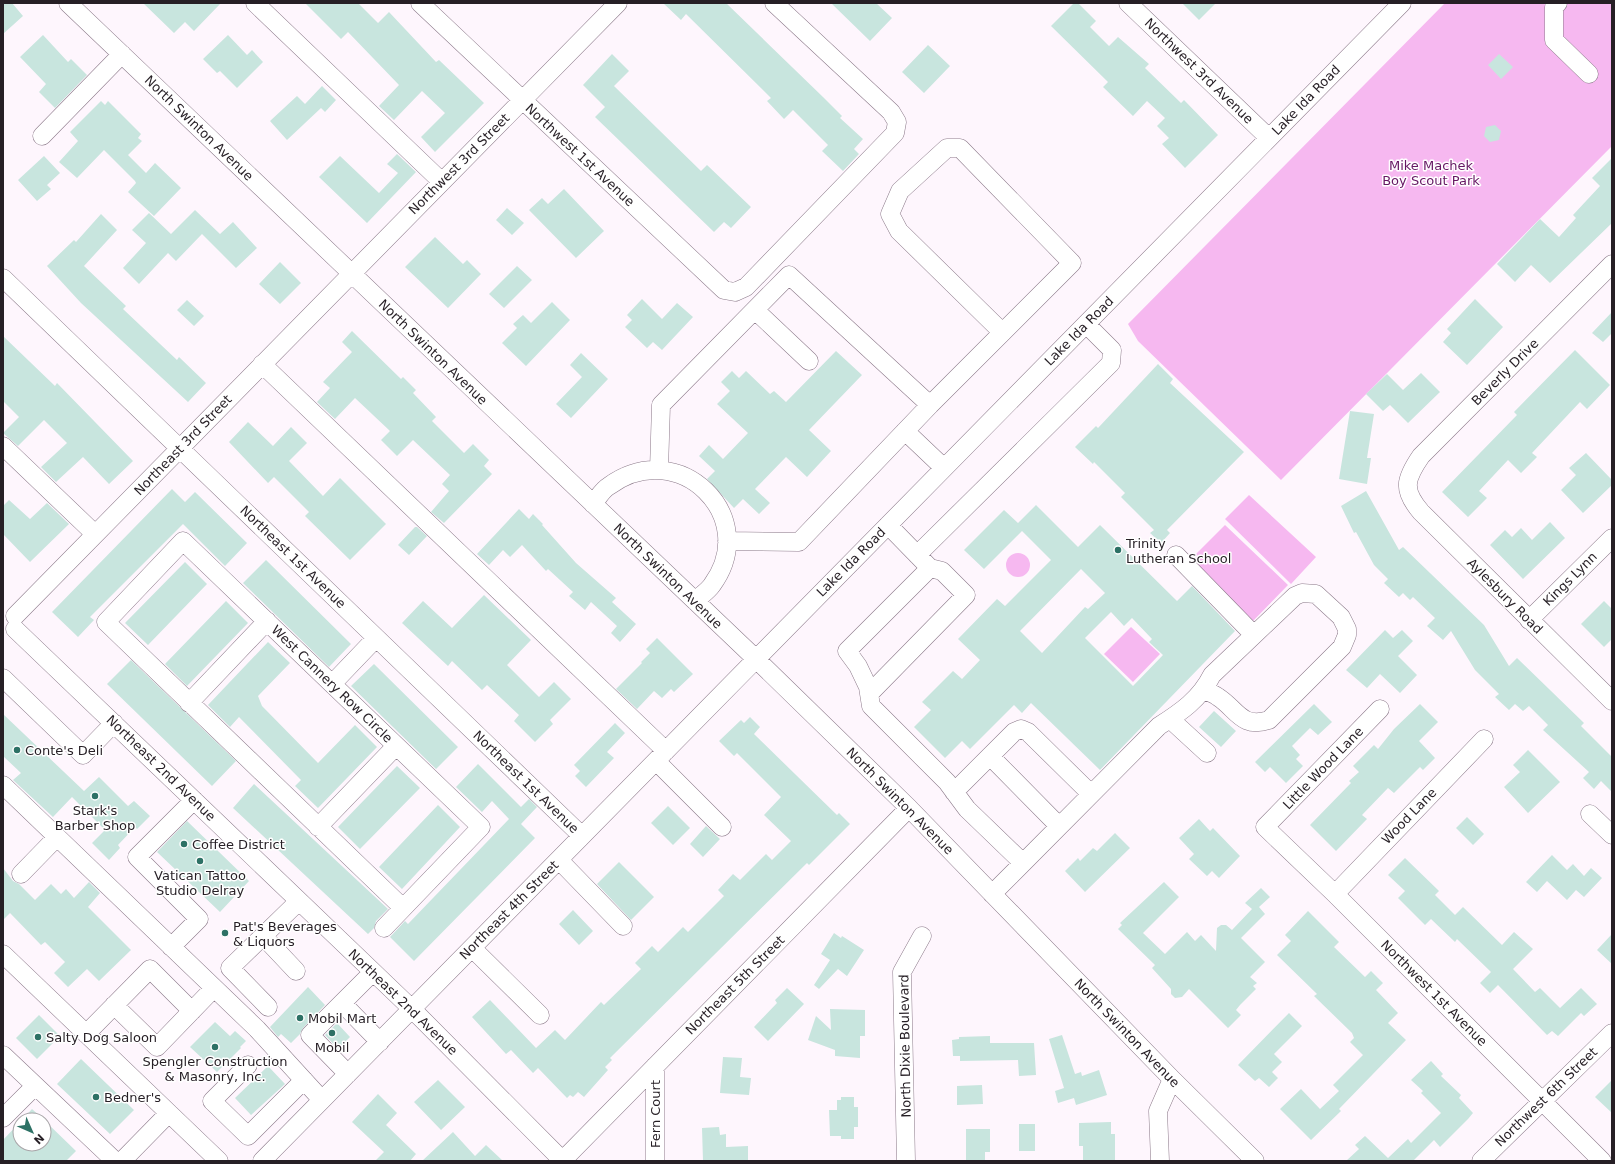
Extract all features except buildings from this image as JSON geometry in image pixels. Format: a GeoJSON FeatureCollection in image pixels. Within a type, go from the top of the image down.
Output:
{"type":"FeatureCollection","features":[{"type":"Feature","properties":{"kind":"street","name":"North Swinton Avenue"},"geometry":{"type":"LineString","coordinates":[[68,3],[350,274],[756,659],[909,808],[1172,1079],[1255,1161]]}},
{"type":"Feature","properties":{"kind":"street"},"geometry":{"type":"LineString","coordinates":[[255,3],[442,182]]}},
{"type":"Feature","properties":{"kind":"street","name":"Northwest 1st Avenue"},"geometry":{"type":"LineString","coordinates":[[420,3],[522,101],[724,290],[735,292],[746,287],[895,133],[897,122],[891,112],[774,3]]}},
{"type":"Feature","properties":{"kind":"street","name":"Northwest 3rd Street"},"geometry":{"type":"LineString","coordinates":[[350,274],[618,3]]}},
{"type":"Feature","properties":{"kind":"street","name":"Northwest 3rd Avenue"},"geometry":{"type":"LineString","coordinates":[[1128,3],[1269,138]]}},
{"type":"Feature","properties":{"kind":"street","name":"Lake Ida Road"},"geometry":{"type":"LineString","coordinates":[[756,659],[1402,3]]}},
{"type":"Feature","properties":{"kind":"street"},"geometry":{"type":"LineString","coordinates":[[1558,3],[1554,7],[1554,40],[1589,74]]}},
{"type":"Feature","properties":{"kind":"street"},"geometry":{"type":"LineString","coordinates":[[42,136],[122,54]]}},
{"type":"Feature","properties":{"kind":"street"},"geometry":{"type":"LineString","coordinates":[[727,541],[799,542],[930,404],[1072,263],[960,148],[947,148],[900,191],[890,214],[899,231],[1002,332]]}},
{"type":"Feature","properties":{"kind":"street","name":"Beverly Drive"},"geometry":{"type":"LineString","coordinates":[[1407,486],[1410,472],[1422,456],[1612,264]]}},
{"type":"Feature","properties":{"kind":"street","name":"Northeast 3rd Street"},"geometry":{"type":"LineString","coordinates":[[9,622],[350,274]]}},
{"type":"Feature","properties":{"kind":"street"},"geometry":{"type":"LineString","coordinates":[[659,470],[661,405],[789,275],[930,404]]}},
{"type":"Feature","properties":{"kind":"street","name":"Northeast 1st Avenue"},"geometry":{"type":"LineString","coordinates":[[3,278],[582,836]]}},
{"type":"Feature","properties":{"kind":"street"},"geometry":{"type":"LineString","coordinates":[[755,310],[809,361]]}},
{"type":"Feature","properties":{"kind":"street"},"geometry":{"type":"LineString","coordinates":[[1023,863],[967,809],[947,782],[871,706],[869,694],[858,666],[847,651],[923,562],[1111,363],[1112,350],[1086,324]]}},
{"type":"Feature","properties":{"kind":"street"},"geometry":{"type":"LineString","coordinates":[[262,364],[660,756],[722,827]]}},
{"type":"Feature","properties":{"kind":"street"},"geometry":{"type":"LineString","coordinates":[[905,431],[944,468]]}},
{"type":"Feature","properties":{"kind":"street"},"geometry":{"type":"LineString","coordinates":[[3,446],[95,534]]}},
{"type":"Feature","properties":{"kind":"street"},"geometry":{"type":"LineString","coordinates":[[593,504],[608,486],[628,474],[651,469],[674,472],[696,481],[712,497],[723,518],[727,541],[723,564],[712,585],[695,602]]}},
{"type":"Feature","properties":{"kind":"street","name":"Aylesbury Road"},"geometry":{"type":"LineString","coordinates":[[1407,486],[1412,502],[1421,512],[1612,701]]}},
{"type":"Feature","properties":{"kind":"street"},"geometry":{"type":"LineString","coordinates":[[869,694],[966,595],[942,571],[923,562],[888,525]]}},
{"type":"Feature","properties":{"kind":"street","name":"Kings Lynn"},"geometry":{"type":"LineString","coordinates":[[1529,620],[1612,538]]}},
{"type":"Feature","properties":{"kind":"street","name":"West Cannery Row Circle"},"geometry":{"type":"LineString","coordinates":[[189,702],[106,622],[183,541],[481,827],[403,908]]}},
{"type":"Feature","properties":{"kind":"street"},"geometry":{"type":"LineString","coordinates":[[1176,555],[1254,634]]}},
{"type":"Feature","properties":{"kind":"street"},"geometry":{"type":"LineString","coordinates":[[992,894],[1158,726],[1184,710],[1204,690],[1212,675],[1295,596],[1309,592],[1316,594],[1341,617],[1347,629],[1347,635],[1342,647],[1269,720],[1257,722],[1246,720],[1219,697],[1204,690]]}},
{"type":"Feature","properties":{"kind":"street"},"geometry":{"type":"LineString","coordinates":[[267,621],[189,702],[403,908],[384,928]]}},
{"type":"Feature","properties":{"kind":"street","name":"Northeast 2nd Avenue"},"geometry":{"type":"LineString","coordinates":[[9,622],[412,1009],[563,1161]]}},
{"type":"Feature","properties":{"kind":"street"},"geometry":{"type":"LineString","coordinates":[[332,684],[376,638]]}},
{"type":"Feature","properties":{"kind":"street","name":"Northeast 4th Street"},"geometry":{"type":"LineString","coordinates":[[262,1161],[756,659]]}},
{"type":"Feature","properties":{"kind":"street"},"geometry":{"type":"LineString","coordinates":[[3,678],[83,755],[114,723]]}},
{"type":"Feature","properties":{"kind":"street","name":"Little Wood Lane"},"geometry":{"type":"LineString","coordinates":[[1265,827],[1380,709]]}},
{"type":"Feature","properties":{"kind":"street"},"geometry":{"type":"LineString","coordinates":[[1170,719],[1207,753]]}},
{"type":"Feature","properties":{"kind":"street"},"geometry":{"type":"LineString","coordinates":[[954,792],[1014,732],[1025,730],[1091,794]]}},
{"type":"Feature","properties":{"kind":"street","name":"Wood Lane"},"geometry":{"type":"LineString","coordinates":[[1335,894],[1484,739]]}},
{"type":"Feature","properties":{"kind":"street"},"geometry":{"type":"LineString","coordinates":[[318,826],[396,746]]}},
{"type":"Feature","properties":{"kind":"street"},"geometry":{"type":"LineString","coordinates":[[990,756],[1059,826]]}},
{"type":"Feature","properties":{"kind":"street"},"geometry":{"type":"LineString","coordinates":[[3,784],[256,1029],[322,1100]]}},
{"type":"Feature","properties":{"kind":"street"},"geometry":{"type":"LineString","coordinates":[[171,947],[199,919],[137,857],[194,800]]}},
{"type":"Feature","properties":{"kind":"street","name":"Northeast 5th Street"},"geometry":{"type":"LineString","coordinates":[[563,1161],[909,808]]}},
{"type":"Feature","properties":{"kind":"street"},"geometry":{"type":"LineString","coordinates":[[1590,814],[1612,835]]}},
{"type":"Feature","properties":{"kind":"street","name":"Northwest 1st Avenue"},"geometry":{"type":"LineString","coordinates":[[1265,827],[1335,894],[1602,1161]]}},
{"type":"Feature","properties":{"kind":"street"},"geometry":{"type":"LineString","coordinates":[[20,874],[57,837]]}},
{"type":"Feature","properties":{"kind":"street"},"geometry":{"type":"LineString","coordinates":[[558,860],[623,926]]}},
{"type":"Feature","properties":{"kind":"street"},"geometry":{"type":"LineString","coordinates":[[268,1007],[230,968],[299,901]]}},
{"type":"Feature","properties":{"kind":"street"},"geometry":{"type":"LineString","coordinates":[[264,936],[296,971]]}},
{"type":"Feature","properties":{"kind":"street","name":"North Dixie Boulevard"},"geometry":{"type":"LineString","coordinates":[[906,1161],[902,972],[922,936]]}},
{"type":"Feature","properties":{"kind":"street"},"geometry":{"type":"LineString","coordinates":[[472,948],[540,1015]]}},
{"type":"Feature","properties":{"kind":"street"},"geometry":{"type":"LineString","coordinates":[[3,954],[169,1114],[208,1157]]}},
{"type":"Feature","properties":{"kind":"street"},"geometry":{"type":"LineString","coordinates":[[86,1034],[150,969],[192,1011]]}},
{"type":"Feature","properties":{"kind":"street"},"geometry":{"type":"LineString","coordinates":[[348,1074],[310,1035],[373,972]]}},
{"type":"Feature","properties":{"kind":"street"},"geometry":{"type":"LineString","coordinates":[[114,1005],[157,1047],[214,988]]}},
{"type":"Feature","properties":{"kind":"street"},"geometry":{"type":"LineString","coordinates":[[342,1003],[380,1042]]}},
{"type":"Feature","properties":{"kind":"street","name":"Northwest 6th Street"},"geometry":{"type":"LineString","coordinates":[[1481,1161],[1612,1033]]}},
{"type":"Feature","properties":{"kind":"street"},"geometry":{"type":"LineString","coordinates":[[3,1055],[106,1158]]}},
{"type":"Feature","properties":{"kind":"street"},"geometry":{"type":"LineString","coordinates":[[248,1065],[212,1101],[248,1136],[304,1080]]}},
{"type":"Feature","properties":{"kind":"street","name":"Fern Court"},"geometry":{"type":"LineString","coordinates":[[655,1066],[655,1161]]}},
{"type":"Feature","properties":{"kind":"street"},"geometry":{"type":"LineString","coordinates":[[1160,1161],[1158,1112],[1172,1079]]}},
{"type":"Feature","properties":{"kind":"street"},"geometry":{"type":"LineString","coordinates":[[3,1118],[35,1086]]}},
{"type":"Feature","properties":{"kind":"street"},"geometry":{"type":"LineString","coordinates":[[122,1161],[169,1114]]}},
{"type":"Feature","properties":{"kind":"green space","name":"Mike Machek Boy Scout Park"},"geometry":{"type":"Polygon","coordinates":[[[1445,3],[1612,3],[1612,146],[1281,480],[1138,341],[1128,324],[1445,3]]]}},
{"type":"Feature","properties":{"kind":"green space"},"geometry":{"type":"Polygon","coordinates":[[[1249,495],[1316,557],[1291,584],[1225,519],[1249,495]]]}},
{"type":"Feature","properties":{"kind":"green space"},"geometry":{"type":"Polygon","coordinates":[[[1225,525],[1288,585],[1253,621],[1190,560],[1225,525]]]}},
{"type":"Feature","properties":{"kind":"green space"},"geometry":{"type":"Polygon","coordinates":[[[1013,553],[1023,553],[1030,560],[1030,570],[1023,577],[1013,577],[1006,570],[1006,560],[1013,553]]]}},
{"type":"Feature","properties":{"kind":"green space"},"geometry":{"type":"Polygon","coordinates":[[[1131,627],[1160,654],[1133,682],[1104,654],[1131,627]]]}},
{"type":"Feature","properties":{"kind":"place","name":"Trinity Lutheran School"},"geometry":{"type":"Point","coordinates":[1118,550]}},
{"type":"Feature","properties":{"kind":"place","name":"Conte's Deli"},"geometry":{"type":"Point","coordinates":[17,750]}},
{"type":"Feature","properties":{"kind":"place","name":"Stark's Barber Shop"},"geometry":{"type":"Point","coordinates":[95,796]}},
{"type":"Feature","properties":{"kind":"place","name":"Coffee District"},"geometry":{"type":"Point","coordinates":[184,844]}},
{"type":"Feature","properties":{"kind":"place","name":"Vatican Tattoo Studio Delray"},"geometry":{"type":"Point","coordinates":[200,861]}},
{"type":"Feature","properties":{"kind":"place","name":"Pat's Beverages & Liquors"},"geometry":{"type":"Point","coordinates":[225,933]}},
{"type":"Feature","properties":{"kind":"place","name":"Mobil Mart"},"geometry":{"type":"Point","coordinates":[300,1018]}},
{"type":"Feature","properties":{"kind":"place","name":"Mobil"},"geometry":{"type":"Point","coordinates":[332,1033]}},
{"type":"Feature","properties":{"kind":"place","name":"Salty Dog Saloon"},"geometry":{"type":"Point","coordinates":[38,1037]}},
{"type":"Feature","properties":{"kind":"place","name":"Spengler Construction & Masonry, Inc."},"geometry":{"type":"Point","coordinates":[215,1047]}},
{"type":"Feature","properties":{"kind":"place","name":"Bedner's"},"geometry":{"type":"Point","coordinates":[96,1097]}}]}
